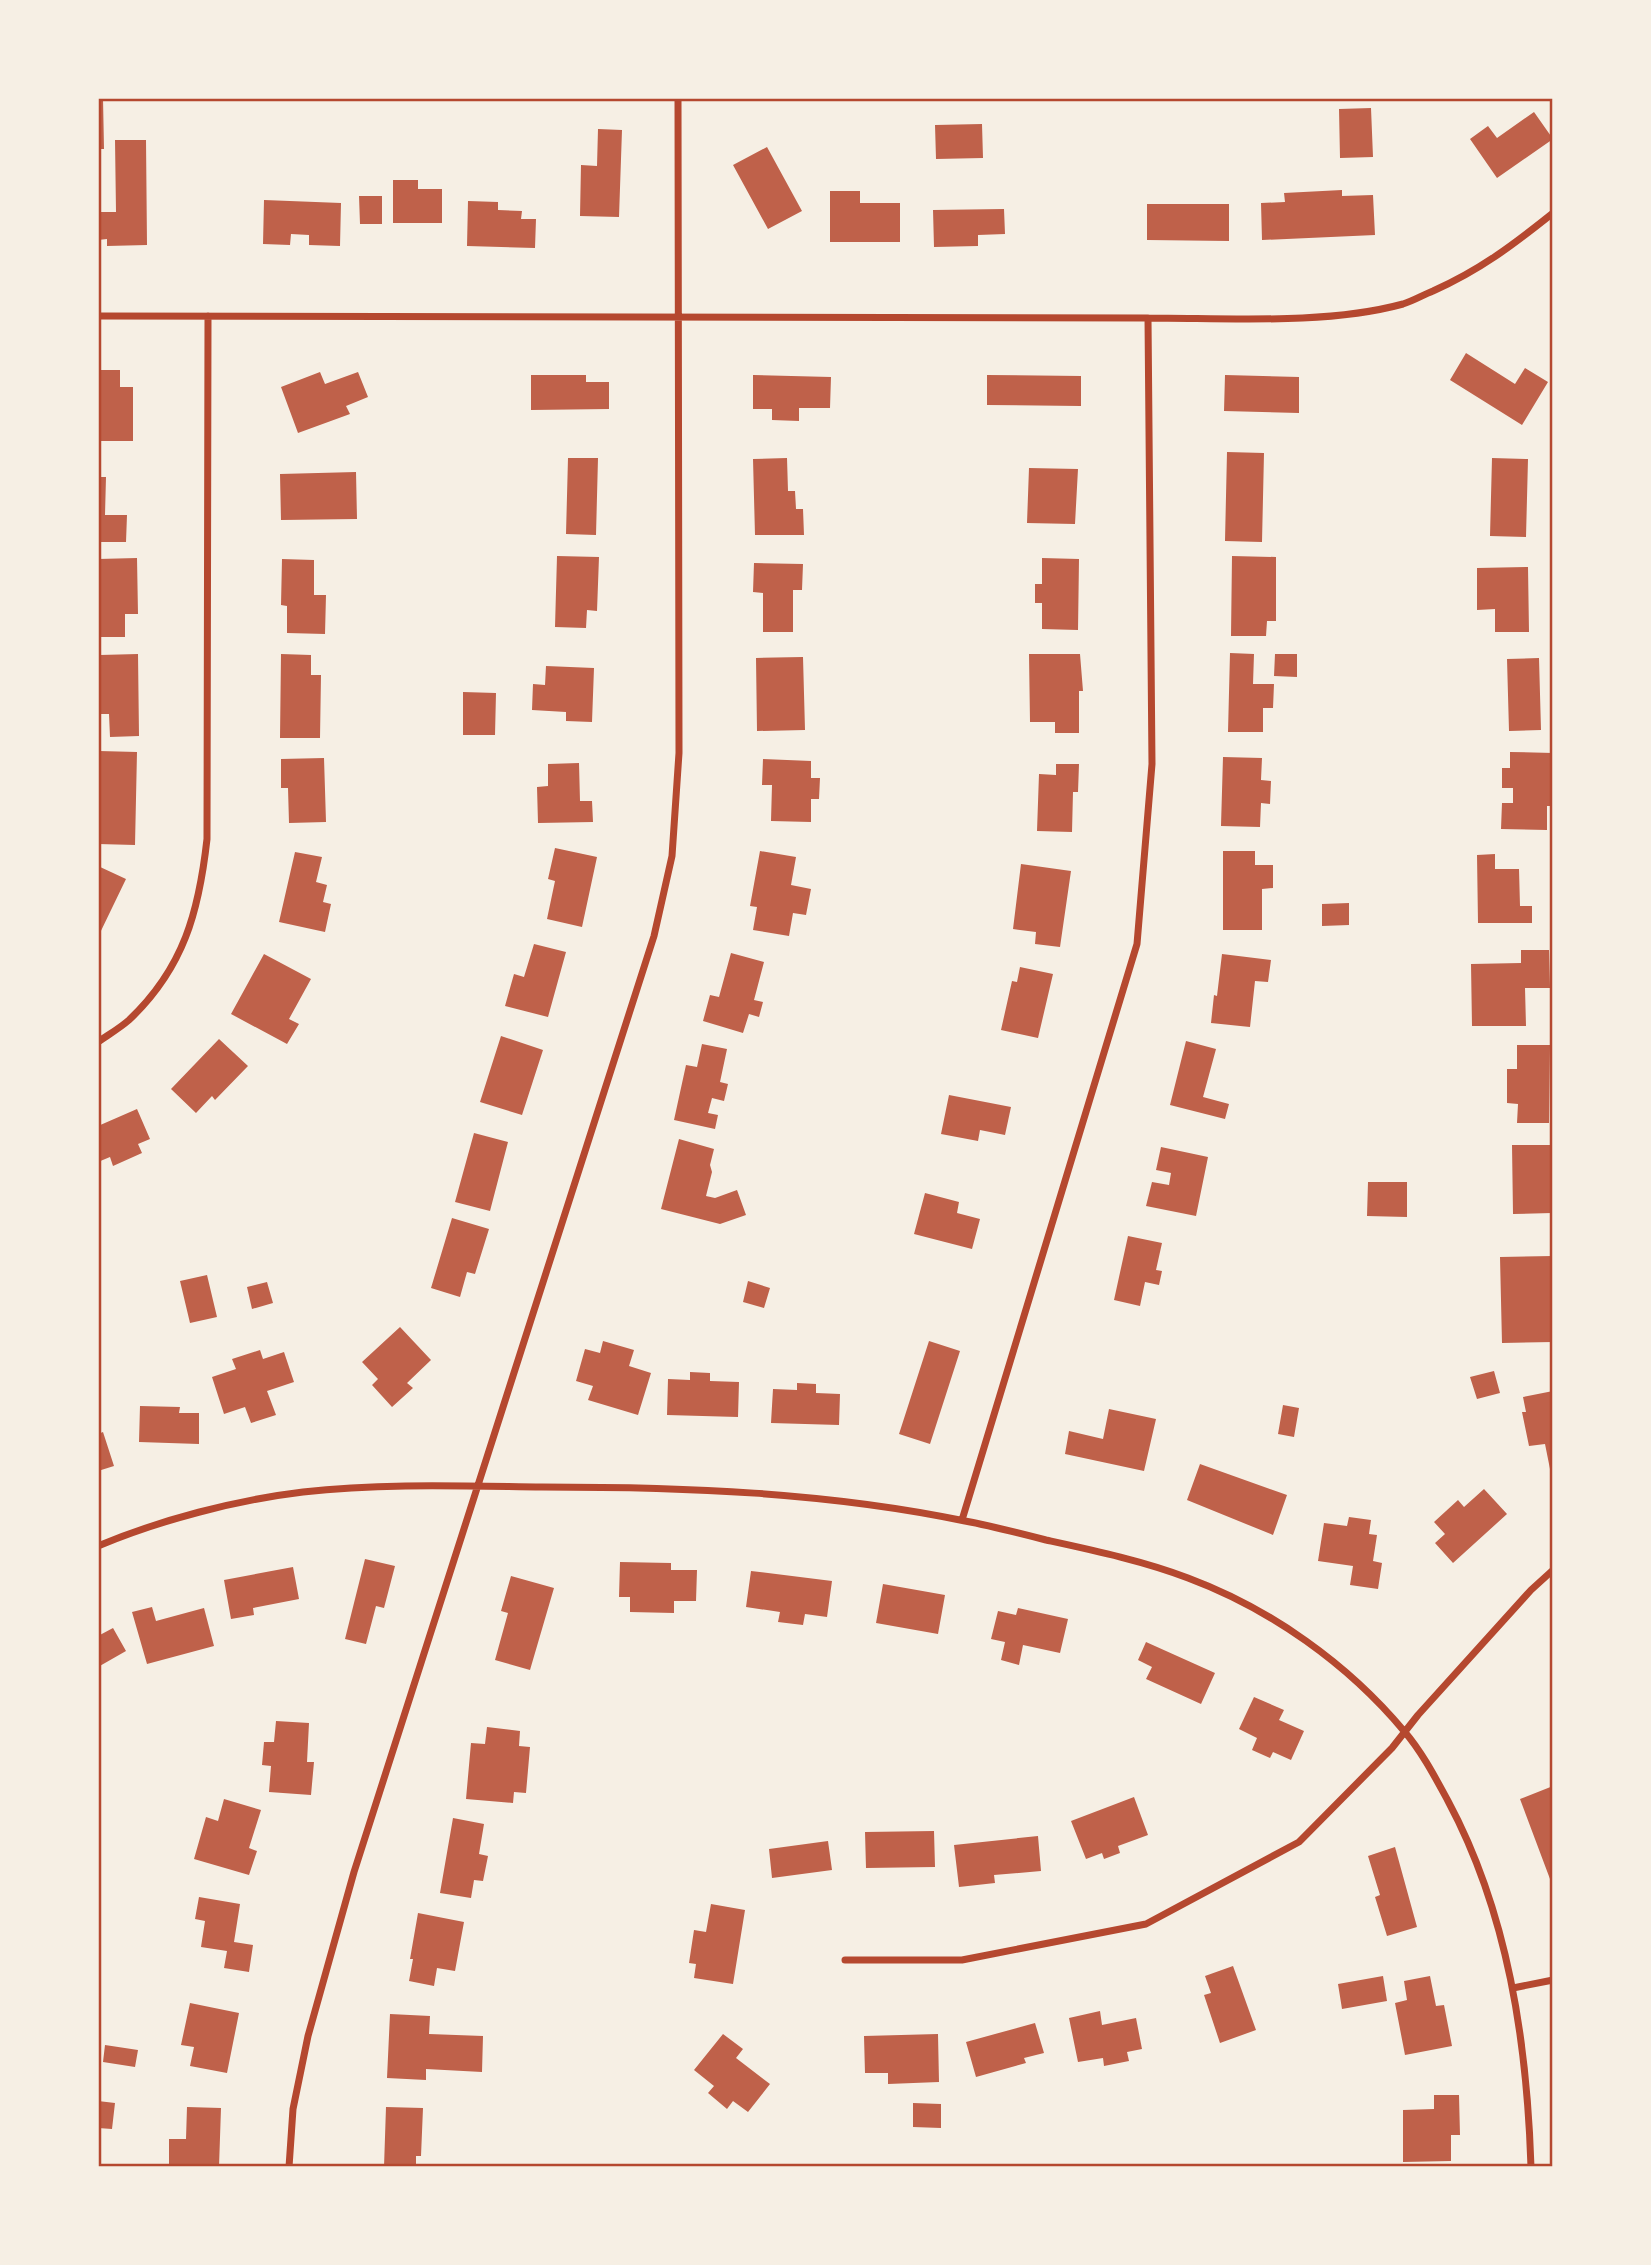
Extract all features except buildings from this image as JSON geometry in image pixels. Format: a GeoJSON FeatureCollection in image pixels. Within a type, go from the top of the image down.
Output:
{"type":"FeatureCollection","features":[{"type":"Feature","properties":{"kind":"street"},"geometry":{"type":"LineString","coordinates":[[289,2167],[293,2109],[308,2036],[354,1872],[654,936],[671,856],[679,753],[678,98]]}},
{"type":"Feature","properties":{"kind":"street"},"geometry":{"type":"LineString","coordinates":[[98,316],[1148,318],[1347,314],[1405,304],[1456,281],[1492,261],[1553,213]]}},
{"type":"Feature","properties":{"kind":"street"},"geometry":{"type":"LineString","coordinates":[[98,1042],[129,1020],[160,984],[186,941],[201,889],[207,839],[208,316]]}},
{"type":"Feature","properties":{"kind":"street"},"geometry":{"type":"LineString","coordinates":[[962,1520],[1137,944],[1152,764],[1148,318]]}},
{"type":"Feature","properties":{"kind":"street"},"geometry":{"type":"LineString","coordinates":[[98,1546],[132,1532],[205,1511],[300,1492],[391,1486],[630,1487],[760,1494],[859,1504],[962,1520],[1080,1548],[1188,1578],[1250,1606],[1312,1644],[1358,1683],[1405,1732],[1432,1772],[1462,1828],[1491,1902],[1513,1988],[1524,2054],[1531,2167]]}},
{"type":"Feature","properties":{"kind":"street"},"geometry":{"type":"LineString","coordinates":[[845,1960],[962,1960],[1146,1924],[1299,1842],[1405,1732],[1531,1590],[1553,1570]]}},
{"type":"Feature","properties":{"kind":"street"},"geometry":{"type":"LineString","coordinates":[[1513,1988],[1553,1980]]}}]}
